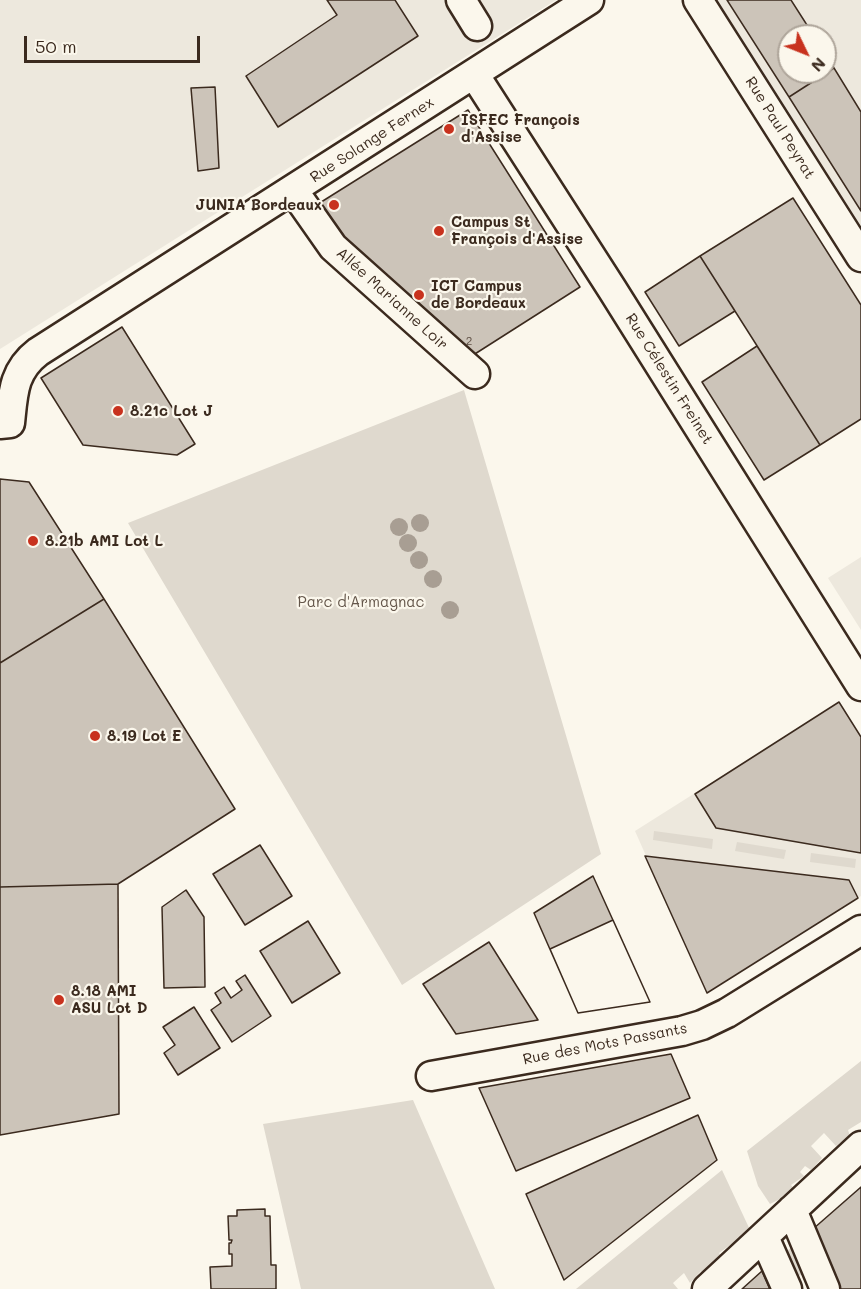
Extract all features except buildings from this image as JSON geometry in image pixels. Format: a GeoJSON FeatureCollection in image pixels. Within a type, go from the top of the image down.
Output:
{"type":"FeatureCollection","features":[{"type":"Feature","properties":{"kind":"street"},"geometry":{"type":"LineString","coordinates":[[461,0],[477,26]]}},
{"type":"Feature","properties":{"kind":"street","name":"Rue Solange Fernex"},"geometry":{"type":"LineString","coordinates":[[5,423],[18,375],[26,361],[589,0]]}},
{"type":"Feature","properties":{"kind":"street","name":"Rue Paul Peyrat"},"geometry":{"type":"LineString","coordinates":[[698,0],[861,257]]}},
{"type":"Feature","properties":{"kind":"street","name":"Rue Célestin Freinet"},"geometry":{"type":"LineString","coordinates":[[474,74],[861,686]]}},
{"type":"Feature","properties":{"kind":"street","name":"Allée Marianne Loir"},"geometry":{"type":"LineString","coordinates":[[293,190],[333,247],[475,374]]}},
{"type":"Feature","properties":{"kind":"street","name":"Rue des Mots Passants"},"geometry":{"type":"LineString","coordinates":[[431,1076],[682,1031],[702,1025],[727,1013],[861,930]]}},
{"type":"Feature","properties":{"kind":"street"},"geometry":{"type":"LineString","coordinates":[[707,1289],[861,1146]]}},
{"type":"Feature","properties":{"kind":"street"},"geometry":{"type":"LineString","coordinates":[[792,1210],[825,1289]]}},
{"type":"Feature","properties":{"kind":"street"},"geometry":{"type":"LineString","coordinates":[[764,1237],[787,1289]]}},
{"type":"Feature","properties":{"kind":"shaded area"},"geometry":{"type":"Polygon","coordinates":[[[0,0],[556,0],[0,349],[0,0]]]}},
{"type":"Feature","properties":{"kind":"shaded area"},"geometry":{"type":"Polygon","coordinates":[[[714,0],[861,0],[861,232],[714,0]]]}},
{"type":"Feature","properties":{"kind":"shaded area"},"geometry":{"type":"Polygon","coordinates":[[[861,557],[861,630],[828,578],[861,557]]]}},
{"type":"Feature","properties":{"kind":"shaded area"},"geometry":{"type":"Polygon","coordinates":[[[839,702],[861,737],[861,896],[707,993],[635,831],[839,702]]]}},
{"type":"Feature","properties":{"kind":"green space","name":"Parc d'Armagnac"},"geometry":{"type":"Polygon","coordinates":[[[464,390],[601,854],[402,985],[128,523],[464,390]]]}},
{"type":"Feature","properties":{"kind":"green space"},"geometry":{"type":"Polygon","coordinates":[[[654,831],[713,839],[712,849],[653,840],[654,831]]]}},
{"type":"Feature","properties":{"kind":"green space"},"geometry":{"type":"Polygon","coordinates":[[[737,842],[786,850],[784,859],[735,851],[737,842]]]}},
{"type":"Feature","properties":{"kind":"green space"},"geometry":{"type":"Polygon","coordinates":[[[811,853],[856,859],[855,868],[810,862],[811,853]]]}},
{"type":"Feature","properties":{"kind":"green space"},"geometry":{"type":"Polygon","coordinates":[[[861,1061],[861,1122],[848,1130],[850,1136],[836,1146],[824,1133],[811,1146],[822,1158],[811,1170],[805,1166],[800,1172],[804,1176],[791,1185],[796,1191],[784,1204],[780,1199],[770,1204],[758,1186],[747,1151],[861,1061]]]}},
{"type":"Feature","properties":{"kind":"green space"},"geometry":{"type":"Polygon","coordinates":[[[413,1100],[495,1289],[301,1289],[263,1124],[413,1100]]]}},
{"type":"Feature","properties":{"kind":"green space"},"geometry":{"type":"Polygon","coordinates":[[[722,1170],[751,1232],[738,1248],[733,1243],[719,1253],[723,1259],[705,1277],[701,1271],[690,1283],[684,1273],[673,1283],[678,1289],[576,1289],[722,1170]]]}},
{"type":"Feature","properties":{"kind":"green space"},"geometry":{"type":"Polygon","coordinates":[[[796,1243],[810,1289],[803,1274],[791,1279],[782,1256],[796,1243]]]}},
{"type":"Feature","properties":{"kind":"place","name":"ISFEC François d'Assise"},"geometry":{"type":"Point","coordinates":[449,129]}},
{"type":"Feature","properties":{"kind":"place","name":"JUNIA Bordeaux"},"geometry":{"type":"Point","coordinates":[334,205]}},
{"type":"Feature","properties":{"kind":"place","name":"Campus St François d'Assise"},"geometry":{"type":"Point","coordinates":[439,231]}},
{"type":"Feature","properties":{"kind":"place","name":"ICT Campus de Bordeaux"},"geometry":{"type":"Point","coordinates":[419,295]}},
{"type":"Feature","properties":{"kind":"place","name":"8.21c Lot J"},"geometry":{"type":"Point","coordinates":[118,411]}},
{"type":"Feature","properties":{"kind":"place","name":"8.21b AMI Lot L"},"geometry":{"type":"Point","coordinates":[33,541]}},
{"type":"Feature","properties":{"kind":"place","name":"8.19 Lot E"},"geometry":{"type":"Point","coordinates":[95,736]}},
{"type":"Feature","properties":{"kind":"place","name":"8.18 AMI ASU Lot D"},"geometry":{"type":"Point","coordinates":[59,1000]}}]}
